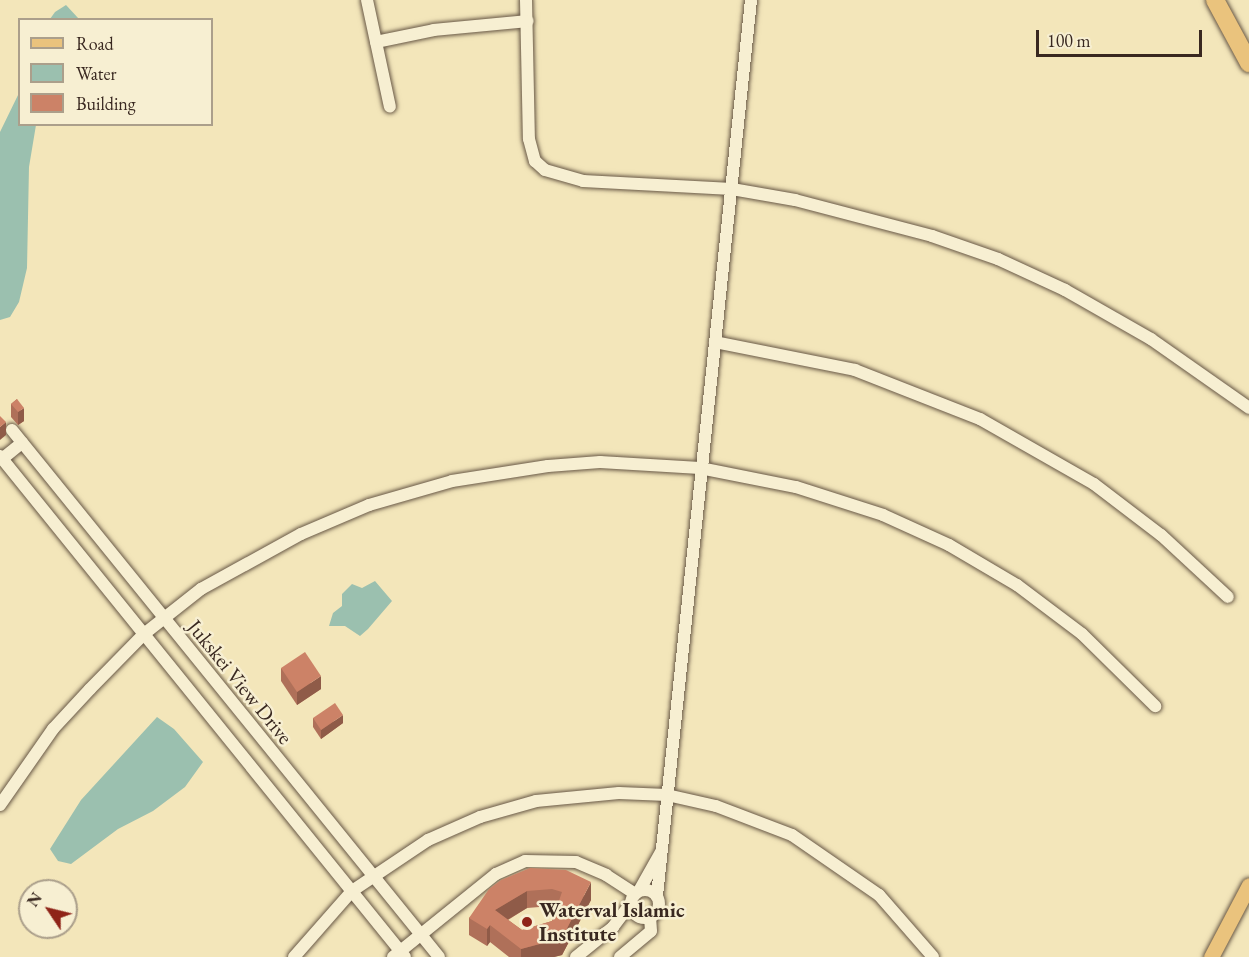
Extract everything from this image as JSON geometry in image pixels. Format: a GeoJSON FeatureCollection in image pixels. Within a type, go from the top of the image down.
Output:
{"type":"FeatureCollection","features":[{"type":"Feature","properties":{"kind":"highway"},"geometry":{"type":"LineString","coordinates":[[1215,0],[1249,63]]}},
{"type":"Feature","properties":{"kind":"main road"},"geometry":{"type":"LineString","coordinates":[[1210,957],[1249,885]]}},
{"type":"Feature","properties":{"kind":"street"},"geometry":{"type":"LineString","coordinates":[[367,0],[390,107]]}},
{"type":"Feature","properties":{"kind":"street"},"geometry":{"type":"LineString","coordinates":[[526,0],[529,139],[536,161],[545,170],[583,181],[732,189],[834,208],[998,259],[1118,318],[1249,408]]}},
{"type":"Feature","properties":{"kind":"street"},"geometry":{"type":"LineString","coordinates":[[613,927],[658,910],[657,896],[700,468],[751,0]]}},
{"type":"Feature","properties":{"kind":"street"},"geometry":{"type":"LineString","coordinates":[[376,42],[434,30],[528,21]]}},
{"type":"Feature","properties":{"kind":"street"},"geometry":{"type":"LineString","coordinates":[[715,342],[855,370],[980,418],[1094,484],[1161,535],[1228,597]]}},
{"type":"Feature","properties":{"kind":"street","name":"Jukskei View Drive"},"geometry":{"type":"LineString","coordinates":[[12,430],[439,957]]}},
{"type":"Feature","properties":{"kind":"street"},"geometry":{"type":"LineString","coordinates":[[22,443],[1,458],[352,891],[399,955],[420,934],[496,874],[525,861],[576,862],[606,875],[635,896],[651,931],[636,952],[620,957]]}},
{"type":"Feature","properties":{"kind":"street"},"geometry":{"type":"LineString","coordinates":[[0,805],[53,729],[144,634],[201,590],[301,534],[406,493],[497,472],[548,466],[600,462],[700,468],[836,498],[949,545],[1017,585],[1059,616],[1155,706]]}},
{"type":"Feature","properties":{"kind":"street"},"geometry":{"type":"LineString","coordinates":[[294,957],[352,891],[428,840],[507,808],[595,794],[667,795],[740,813],[818,850],[879,895],[933,957]]}},
{"type":"Feature","properties":{"kind":"street"},"geometry":{"type":"LineString","coordinates":[[576,957],[613,927],[635,896],[663,848]]}},
{"type":"Feature","properties":{"kind":"street"},"geometry":{"type":"LineString","coordinates":[[635,896],[648,890],[657,896]]}},
{"type":"Feature","properties":{"kind":"water"},"geometry":{"type":"Polygon","coordinates":[[[66,5],[78,18],[51,18],[66,5]]]}},
{"type":"Feature","properties":{"kind":"water"},"geometry":{"type":"Polygon","coordinates":[[[18,95],[18,126],[36,126],[29,167],[27,268],[19,302],[10,317],[0,320],[0,132],[18,95]]]}},
{"type":"Feature","properties":{"kind":"water"},"geometry":{"type":"Polygon","coordinates":[[[375,581],[392,601],[368,629],[360,636],[345,626],[329,626],[333,613],[342,606],[342,594],[352,584],[362,588],[375,581]]]}},
{"type":"Feature","properties":{"kind":"water"},"geometry":{"type":"Polygon","coordinates":[[[157,717],[174,729],[203,762],[185,787],[153,811],[118,829],[71,864],[58,861],[50,849],[81,800],[157,717]]]}},
{"type":"Feature","properties":{"kind":"building"},"geometry":{"type":"Polygon","coordinates":[[[17,399],[24,408],[18,412],[11,404],[17,399]]]}},
{"type":"Feature","properties":{"kind":"building"},"geometry":{"type":"Polygon","coordinates":[[[0,416],[6,422],[0,427],[0,416]]]}},
{"type":"Feature","properties":{"kind":"building"},"geometry":{"type":"Polygon","coordinates":[[[305,652],[321,676],[297,692],[281,668],[305,652]]]}},
{"type":"Feature","properties":{"kind":"building"},"geometry":{"type":"Polygon","coordinates":[[[335,703],[343,715],[321,730],[313,718],[335,703]]]}},
{"type":"Feature","properties":{"kind":"building"},"geometry":{"type":"Polygon","coordinates":[[[530,868],[566,870],[591,882],[562,938],[521,949],[490,925],[487,929],[469,918],[489,889],[501,880],[530,868]],[[552,889],[527,891],[495,910],[522,930],[552,921],[562,892],[552,889]]]}},
{"type":"Feature","properties":{"kind":"place","name":"Waterval Islamic Institute"},"geometry":{"type":"Point","coordinates":[527,922]}}]}
